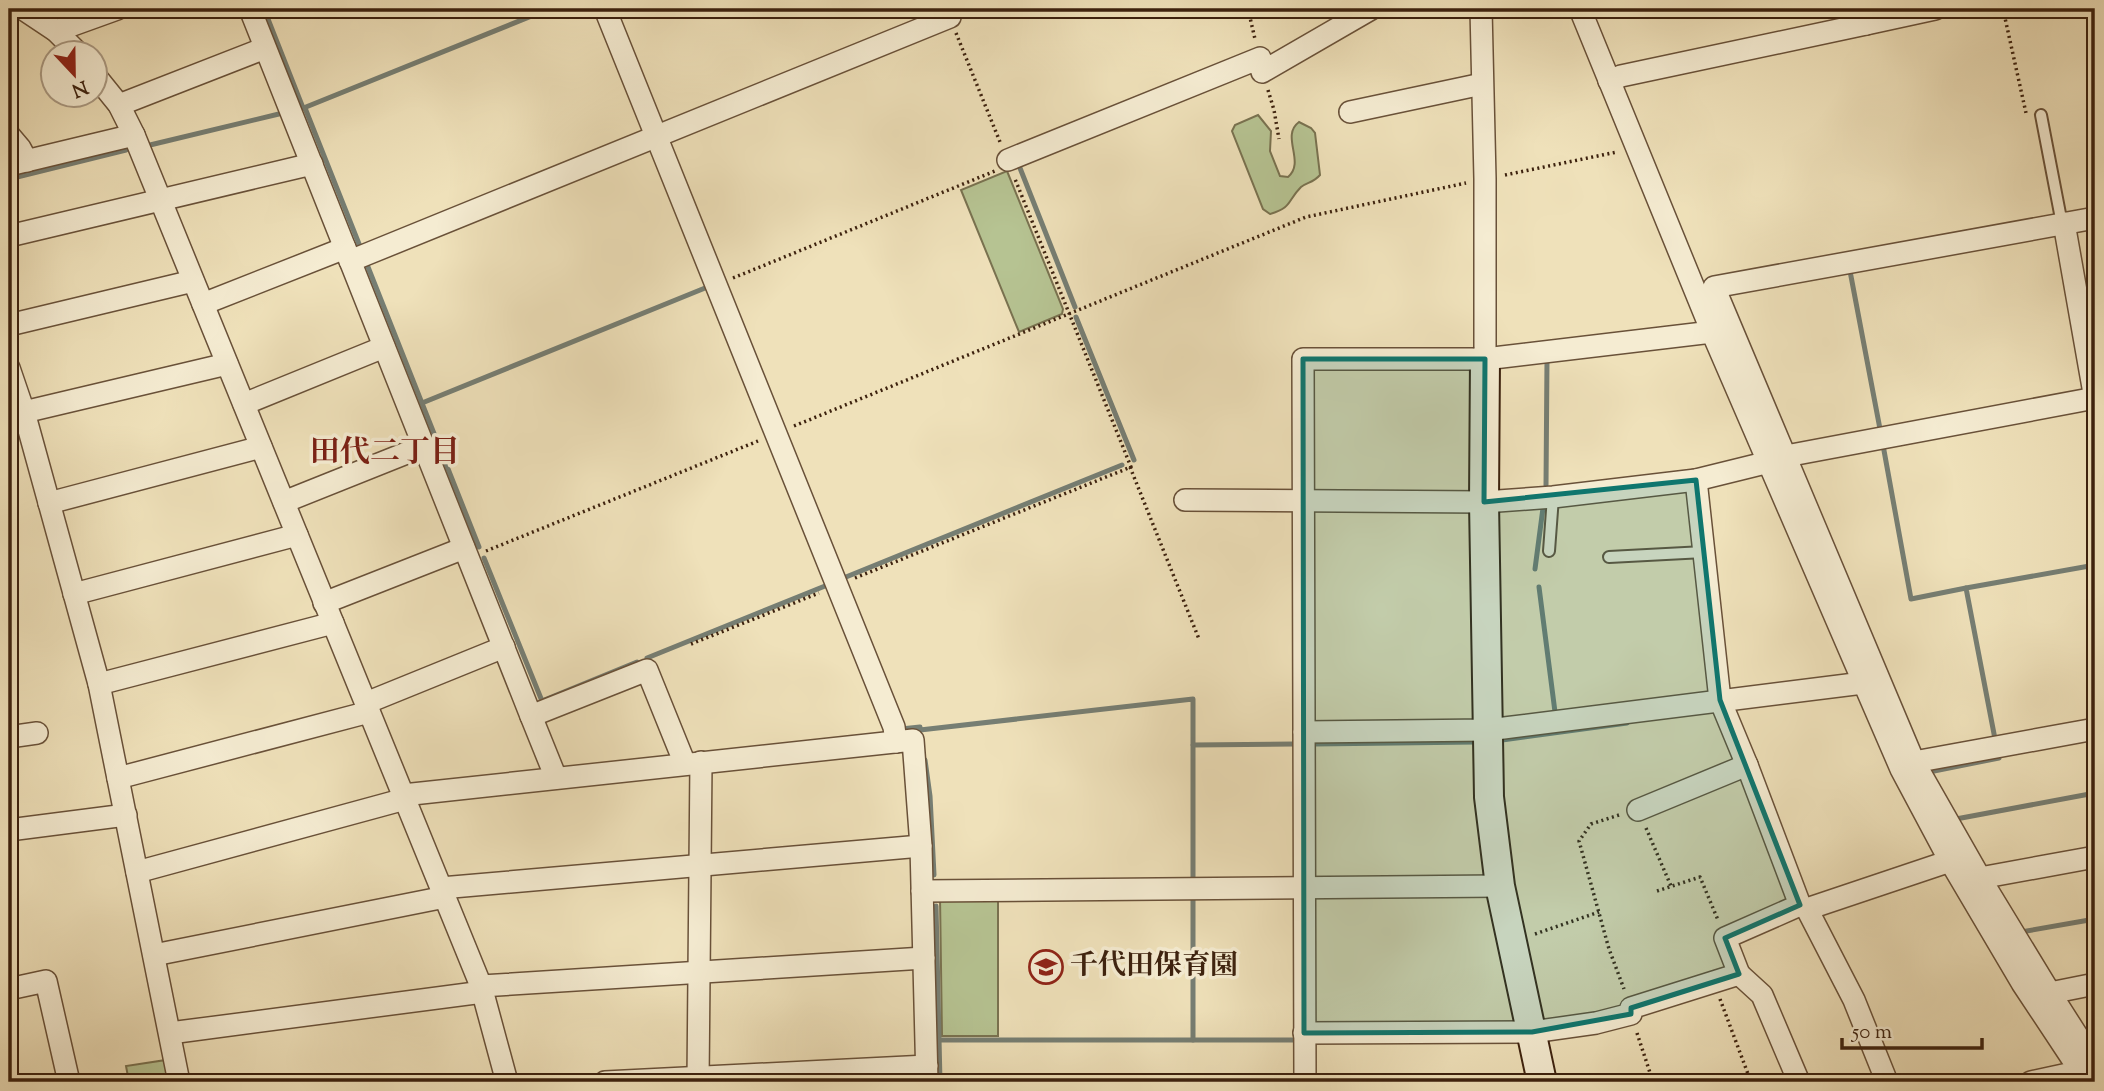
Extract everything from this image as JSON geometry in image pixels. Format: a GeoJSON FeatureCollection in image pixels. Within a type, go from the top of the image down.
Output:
{"type":"FeatureCollection","features":[{"type":"Feature","properties":{"kind":"street"},"geometry":{"type":"LineString","coordinates":[[23,9],[63,38]]}},
{"type":"Feature","properties":{"kind":"street"},"geometry":{"type":"LineString","coordinates":[[56,31],[117,9]]}},
{"type":"Feature","properties":{"kind":"street"},"geometry":{"type":"LineString","coordinates":[[250,9],[556,778]]}},
{"type":"Feature","properties":{"kind":"street"},"geometry":{"type":"LineString","coordinates":[[605,9],[894,727],[896,742]]}},
{"type":"Feature","properties":{"kind":"street"},"geometry":{"type":"LineString","coordinates":[[1009,163],[1261,65],[1371,9]]}},
{"type":"Feature","properties":{"kind":"street"},"geometry":{"type":"LineString","coordinates":[[1480,9],[1485,179],[1489,797],[1500,886],[1542,1082]]}},
{"type":"Feature","properties":{"kind":"street"},"geometry":{"type":"LineString","coordinates":[[1580,9],[1613,79],[1636,148],[1721,329],[1871,680],[1901,769],[2080,1040],[2090,1066]]}},
{"type":"Feature","properties":{"kind":"street"},"geometry":{"type":"LineString","coordinates":[[1613,79],[1864,16],[1935,9]]}},
{"type":"Feature","properties":{"kind":"street"},"geometry":{"type":"LineString","coordinates":[[203,304],[347,254],[657,136],[950,17]]}},
{"type":"Feature","properties":{"kind":"street"},"geometry":{"type":"LineString","coordinates":[[120,105],[265,48]]}},
{"type":"Feature","properties":{"kind":"street"},"geometry":{"type":"LineString","coordinates":[[1350,112],[1482,84]]}},
{"type":"Feature","properties":{"kind":"street"},"geometry":{"type":"LineString","coordinates":[[108,91],[120,105],[134,135],[482,989],[508,1082]]}},
{"type":"Feature","properties":{"kind":"street"},"geometry":{"type":"LineString","coordinates":[[9,135],[20,148],[18,163],[134,135]]}},
{"type":"Feature","properties":{"kind":"street"},"geometry":{"type":"LineString","coordinates":[[9,236],[312,164]]}},
{"type":"Feature","properties":{"kind":"street"},"geometry":{"type":"LineString","coordinates":[[1721,329],[1714,287],[2095,218]]}},
{"type":"Feature","properties":{"kind":"street"},"geometry":{"type":"LineString","coordinates":[[1185,500],[1485,502],[1553,497],[1696,480],[1777,459],[2095,399],[2063,224]]}},
{"type":"Feature","properties":{"kind":"street"},"geometry":{"type":"LineString","coordinates":[[9,326],[193,281]]}},
{"type":"Feature","properties":{"kind":"street"},"geometry":{"type":"LineString","coordinates":[[1305,1082],[1303,359],[1485,359],[1721,329]]}},
{"type":"Feature","properties":{"kind":"street"},"geometry":{"type":"LineString","coordinates":[[244,404],[384,347]]}},
{"type":"Feature","properties":{"kind":"street"},"geometry":{"type":"LineString","coordinates":[[24,412],[227,364]]}},
{"type":"Feature","properties":{"kind":"street"},"geometry":{"type":"LineString","coordinates":[[9,368],[24,412],[99,684],[180,1082]]}},
{"type":"Feature","properties":{"kind":"street"},"geometry":{"type":"LineString","coordinates":[[284,502],[424,446]]}},
{"type":"Feature","properties":{"kind":"street"},"geometry":{"type":"LineString","coordinates":[[49,503],[261,447]]}},
{"type":"Feature","properties":{"kind":"street"},"geometry":{"type":"LineString","coordinates":[[1696,480],[1720,700],[1803,907],[1854,1000],[1887,1082]]}},
{"type":"Feature","properties":{"kind":"street"},"geometry":{"type":"LineString","coordinates":[[74,594],[297,535]]}},
{"type":"Feature","properties":{"kind":"street"},"geometry":{"type":"LineString","coordinates":[[324,603],[466,553]]}},
{"type":"Feature","properties":{"kind":"street"},"geometry":{"type":"LineString","coordinates":[[99,684],[332,623]]}},
{"type":"Feature","properties":{"kind":"street"},"geometry":{"type":"LineString","coordinates":[[118,778],[368,708],[504,647]]}},
{"type":"Feature","properties":{"kind":"street"},"geometry":{"type":"LineString","coordinates":[[531,716],[647,670],[693,763],[700,865],[698,1080]]}},
{"type":"Feature","properties":{"kind":"street"},"geometry":{"type":"LineString","coordinates":[[1304,732],[1488,730],[1871,680]]}},
{"type":"Feature","properties":{"kind":"street"},"geometry":{"type":"LineString","coordinates":[[1871,680],[2022,983],[2090,1066]]}},
{"type":"Feature","properties":{"kind":"street"},"geometry":{"type":"LineString","coordinates":[[1914,762],[2095,729]]}},
{"type":"Feature","properties":{"kind":"street"},"geometry":{"type":"LineString","coordinates":[[9,737],[37,733]]}},
{"type":"Feature","properties":{"kind":"street"},"geometry":{"type":"LineString","coordinates":[[137,872],[404,797],[913,740],[921,846],[927,1074],[605,1082]]}},
{"type":"Feature","properties":{"kind":"street"},"geometry":{"type":"LineString","coordinates":[[1638,810],[1747,765]]}},
{"type":"Feature","properties":{"kind":"street"},"geometry":{"type":"LineString","coordinates":[[9,830],[126,816]]}},
{"type":"Feature","properties":{"kind":"street"},"geometry":{"type":"LineString","coordinates":[[154,955],[443,893],[700,865],[921,846]]}},
{"type":"Feature","properties":{"kind":"street"},"geometry":{"type":"LineString","coordinates":[[1799,1082],[1762,995],[1738,974],[1725,938],[1803,907],[1964,868],[2095,857]]}},
{"type":"Feature","properties":{"kind":"street"},"geometry":{"type":"LineString","coordinates":[[922,891],[1500,886]]}},
{"type":"Feature","properties":{"kind":"street"},"geometry":{"type":"LineString","coordinates":[[170,1033],[482,989],[924,958]]}},
{"type":"Feature","properties":{"kind":"street"},"geometry":{"type":"LineString","coordinates":[[1304,1033],[1532,1032],[1596,1023],[1738,974]]}},
{"type":"Feature","properties":{"kind":"street"},"geometry":{"type":"LineString","coordinates":[[9,989],[46,981],[69,1082]]}},
{"type":"Feature","properties":{"kind":"street"},"geometry":{"type":"LineString","coordinates":[[2050,993],[2095,984]]}},
{"type":"Feature","properties":{"kind":"street"},"geometry":{"type":"LineString","coordinates":[[2031,1082],[2090,1066]]}},
{"type":"Feature","properties":{"kind":"lane"},"geometry":{"type":"LineString","coordinates":[[2041,115],[2063,224]]}},
{"type":"Feature","properties":{"kind":"lane"},"geometry":{"type":"LineString","coordinates":[[1549,551],[1553,497]]}},
{"type":"Feature","properties":{"kind":"lane"},"geometry":{"type":"LineString","coordinates":[[1609,557],[1704,552]]}},
{"type":"Feature","properties":{"kind":"path"},"geometry":{"type":"LineString","coordinates":[[1248,9],[1279,139]]}},
{"type":"Feature","properties":{"kind":"path"},"geometry":{"type":"LineString","coordinates":[[2003,9],[2027,118],[2041,115]]}},
{"type":"Feature","properties":{"kind":"path"},"geometry":{"type":"LineString","coordinates":[[950,17],[1199,639]]}},
{"type":"Feature","properties":{"kind":"path"},"geometry":{"type":"LineString","coordinates":[[466,553],[776,434],[1306,217],[1636,148]]}},
{"type":"Feature","properties":{"kind":"path"},"geometry":{"type":"LineString","coordinates":[[716,284],[1009,163]]}},
{"type":"Feature","properties":{"kind":"path"},"geometry":{"type":"LineString","coordinates":[[691,644],[1130,467]]}},
{"type":"Feature","properties":{"kind":"path"},"geometry":{"type":"LineString","coordinates":[[1653,1082],[1609,949],[1579,841],[1591,824],[1638,810],[1671,886]]}},
{"type":"Feature","properties":{"kind":"path"},"geometry":{"type":"LineString","coordinates":[[1657,891],[1700,877],[1725,938]]}},
{"type":"Feature","properties":{"kind":"path"},"geometry":{"type":"LineString","coordinates":[[1513,942],[1599,912]]}},
{"type":"Feature","properties":{"kind":"path"},"geometry":{"type":"LineString","coordinates":[[1713,981],[1751,1082]]}},
{"type":"Feature","properties":{"kind":"highlighted area"},"geometry":{"type":"Polygon","coordinates":[[[1303,359],[1485,359],[1484,502],[1696,480],[1720,700],[1800,905],[1725,938],[1739,974],[1631,1008],[1631,1014],[1532,1032],[1304,1033],[1303,359]]]}},
{"type":"Feature","properties":{"kind":"green space"},"geometry":{"type":"Polygon","coordinates":[[[1258,115],[1271,131],[1270,151],[1280,176],[1288,177],[1293,171],[1294,128],[1299,122],[1315,133],[1320,175],[1301,187],[1286,207],[1270,214],[1263,209],[1232,131],[1235,125],[1258,115]]]}},
{"type":"Feature","properties":{"kind":"green space"},"geometry":{"type":"Polygon","coordinates":[[[1007,171],[1063,309],[1062,314],[1019,332],[961,190],[1007,171]]]}},
{"type":"Feature","properties":{"kind":"green space"},"geometry":{"type":"Polygon","coordinates":[[[940,897],[998,897],[998,1036],[942,1036],[940,897]]]}},
{"type":"Feature","properties":{"kind":"green space"},"geometry":{"type":"Polygon","coordinates":[[[166,1060],[170,1082],[129,1082],[126,1066],[166,1060]]]}},
{"type":"Feature","properties":{"kind":"waterway"},"geometry":{"type":"LineString","coordinates":[[264,9],[303,108]]}},
{"type":"Feature","properties":{"kind":"waterway"},"geometry":{"type":"LineString","coordinates":[[301,109],[549,9]]}},
{"type":"Feature","properties":{"kind":"waterway"},"geometry":{"type":"LineString","coordinates":[[305,108],[361,249]]}},
{"type":"Feature","properties":{"kind":"waterway"},"geometry":{"type":"LineString","coordinates":[[150,145],[283,113]]}},
{"type":"Feature","properties":{"kind":"waterway"},"geometry":{"type":"LineString","coordinates":[[9,179],[126,150]]}},
{"type":"Feature","properties":{"kind":"waterway"},"geometry":{"type":"LineString","coordinates":[[1018,163],[1075,307]]}},
{"type":"Feature","properties":{"kind":"waterway"},"geometry":{"type":"LineString","coordinates":[[366,262],[479,547]]}},
{"type":"Feature","properties":{"kind":"waterway"},"geometry":{"type":"LineString","coordinates":[[1850,271],[1880,429]]}},
{"type":"Feature","properties":{"kind":"waterway"},"geometry":{"type":"LineString","coordinates":[[422,403],[710,286]]}},
{"type":"Feature","properties":{"kind":"waterway"},"geometry":{"type":"LineString","coordinates":[[1076,317],[1134,460]]}},
{"type":"Feature","properties":{"kind":"waterway"},"geometry":{"type":"LineString","coordinates":[[1546,485],[1547,360]]}},
{"type":"Feature","properties":{"kind":"waterway"},"geometry":{"type":"LineString","coordinates":[[1883,445],[1911,599],[1966,588]]}},
{"type":"Feature","properties":{"kind":"waterway"},"geometry":{"type":"LineString","coordinates":[[841,579],[1122,465]]}},
{"type":"Feature","properties":{"kind":"waterway"},"geometry":{"type":"LineString","coordinates":[[1535,569],[1543,508]]}},
{"type":"Feature","properties":{"kind":"waterway"},"geometry":{"type":"LineString","coordinates":[[484,558],[542,701],[637,662]]}},
{"type":"Feature","properties":{"kind":"waterway"},"geometry":{"type":"LineString","coordinates":[[1995,739],[1966,588],[2095,565]]}},
{"type":"Feature","properties":{"kind":"waterway"},"geometry":{"type":"LineString","coordinates":[[647,658],[825,586]]}},
{"type":"Feature","properties":{"kind":"waterway"},"geometry":{"type":"LineString","coordinates":[[1539,587],[1555,712]]}},
{"type":"Feature","properties":{"kind":"waterway"},"geometry":{"type":"LineString","coordinates":[[901,729],[920,727],[920,730],[1193,699],[1193,879]]}},
{"type":"Feature","properties":{"kind":"waterway"},"geometry":{"type":"LineString","coordinates":[[1502,740],[1627,723]]}},
{"type":"Feature","properties":{"kind":"waterway"},"geometry":{"type":"LineString","coordinates":[[1314,744],[1476,742]]}},
{"type":"Feature","properties":{"kind":"waterway"},"geometry":{"type":"LineString","coordinates":[[1193,745],[1294,744]]}},
{"type":"Feature","properties":{"kind":"waterway"},"geometry":{"type":"LineString","coordinates":[[1934,771],[1999,758]]}},
{"type":"Feature","properties":{"kind":"waterway"},"geometry":{"type":"LineString","coordinates":[[925,760],[930,796],[934,875]]}},
{"type":"Feature","properties":{"kind":"waterway"},"geometry":{"type":"LineString","coordinates":[[1955,817],[1956,819],[2095,793]]}},
{"type":"Feature","properties":{"kind":"waterway"},"geometry":{"type":"LineString","coordinates":[[1193,897],[1193,1040]]}},
{"type":"Feature","properties":{"kind":"waterway"},"geometry":{"type":"LineString","coordinates":[[936,906],[940,1082]]}},
{"type":"Feature","properties":{"kind":"waterway"},"geometry":{"type":"LineString","coordinates":[[2021,932],[2095,919]]}},
{"type":"Feature","properties":{"kind":"waterway"},"geometry":{"type":"LineString","coordinates":[[939,1040],[1295,1040]]}},
{"type":"Feature","properties":{"kind":"place","name":"千代田保育園"},"geometry":{"type":"Point","coordinates":[1046,967]}},
{"type":"Feature","properties":{"kind":"district","name":"田代二丁目"},"geometry":{"type":"Point","coordinates":[385,453]}}]}
